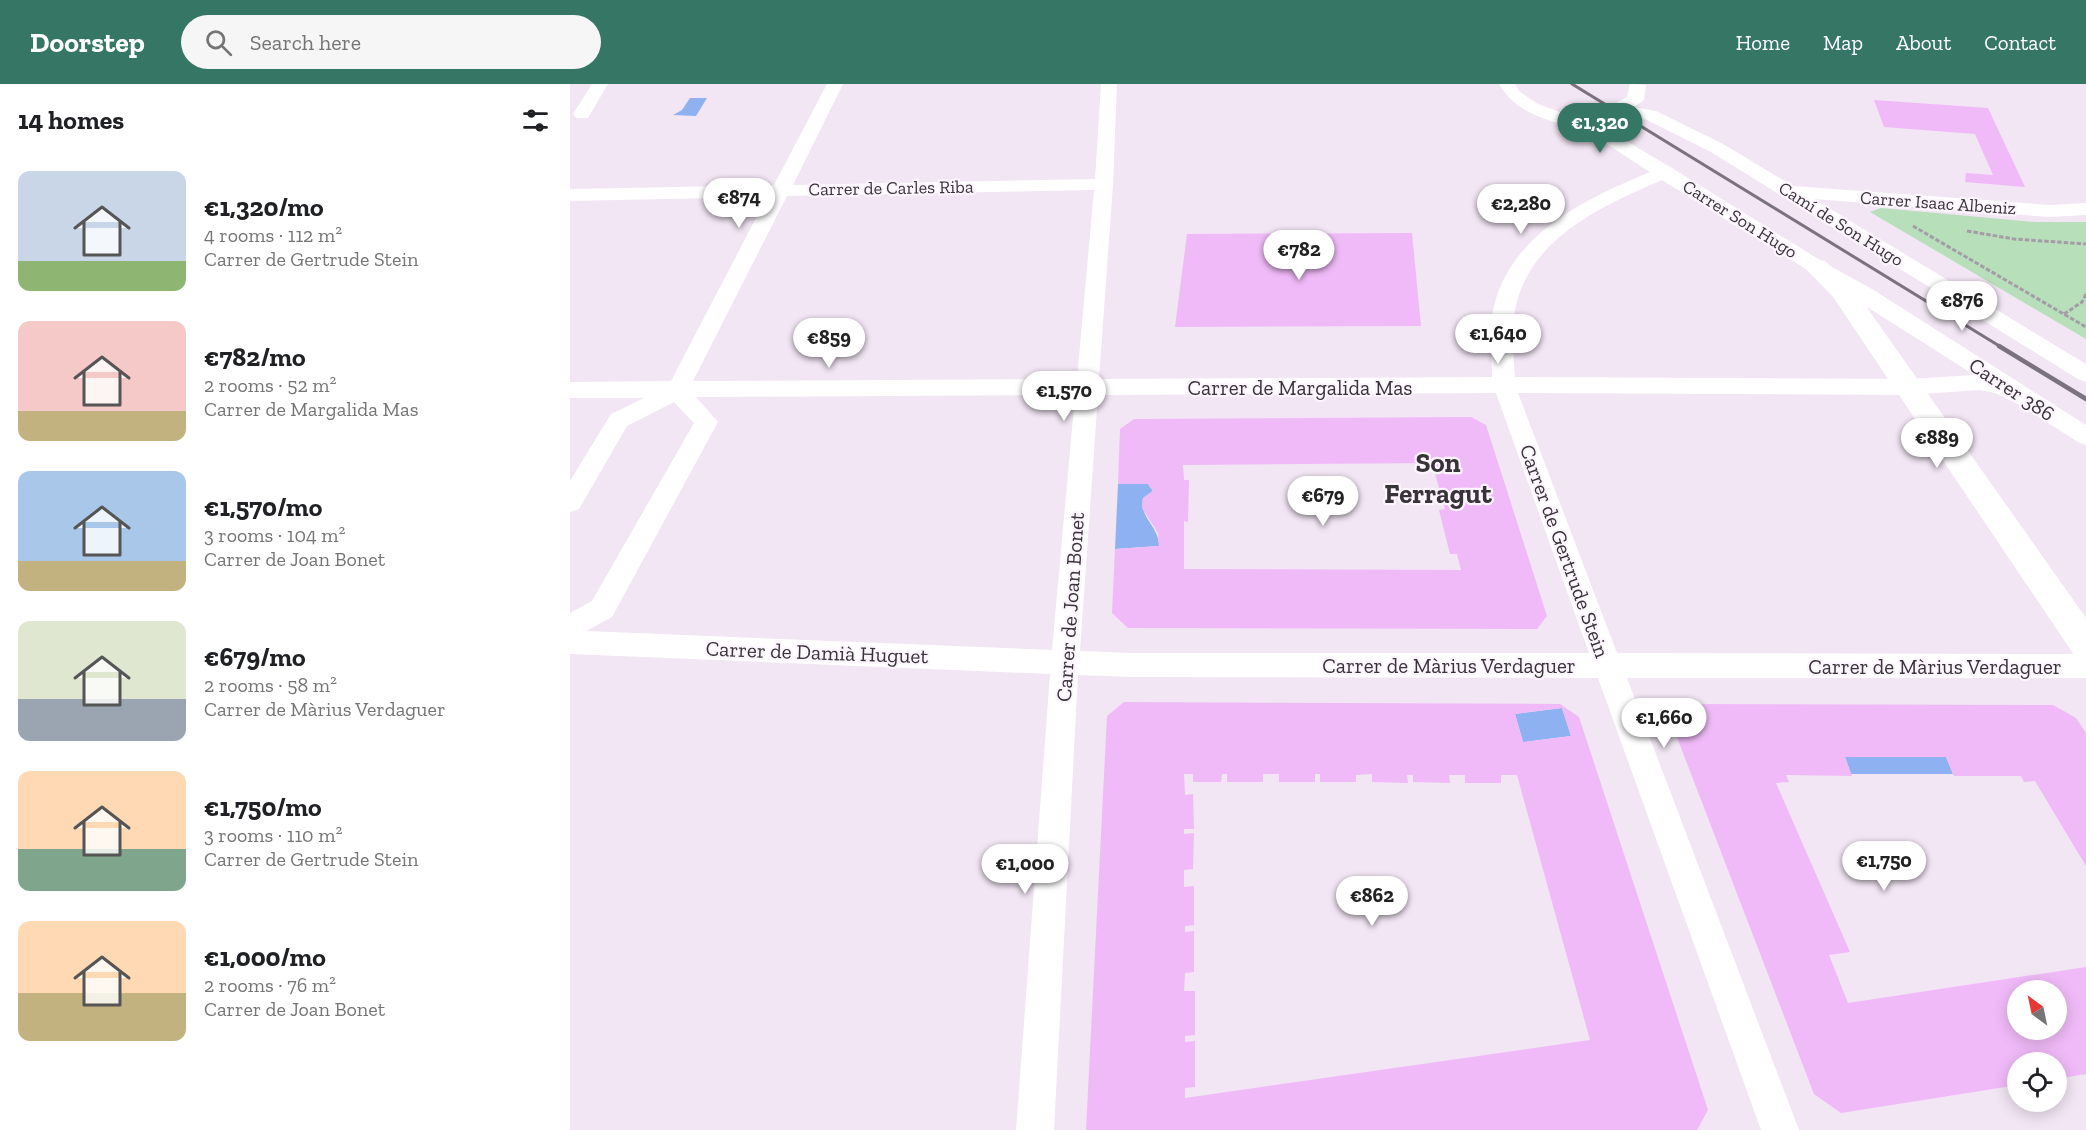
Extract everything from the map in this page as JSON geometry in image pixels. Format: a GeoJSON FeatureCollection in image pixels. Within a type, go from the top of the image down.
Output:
{"type":"FeatureCollection","features":[{"type":"Feature","properties":{"kind":"street"},"geometry":{"type":"LineString","coordinates":[[582,114],[600,84]]}},
{"type":"Feature","properties":{"kind":"street"},"geometry":{"type":"LineString","coordinates":[[570,502],[619,420],[677,391],[835,84]]}},
{"type":"Feature","properties":{"kind":"street","name":"Carrer de Joan Bonet"},"geometry":{"type":"LineString","coordinates":[[1035,1130],[1065,663],[1104,184],[1109,84]]}},
{"type":"Feature","properties":{"kind":"street"},"geometry":{"type":"LineString","coordinates":[[1507,84],[1522,102],[1600,133],[1665,172]]}},
{"type":"Feature","properties":{"kind":"street"},"geometry":{"type":"LineString","coordinates":[[1638,85],[1635,100],[1617,111],[1610,119],[1617,134],[1665,172]]}},
{"type":"Feature","properties":{"kind":"street"},"geometry":{"type":"LineString","coordinates":[[1638,85],[1641,92],[1660,108],[1717,148]]}},
{"type":"Feature","properties":{"kind":"street","name":"Camí de Son Hugo"},"geometry":{"type":"LineString","coordinates":[[1546,113],[1574,118],[1617,111],[1650,115],[1717,148],[2086,374]]}},
{"type":"Feature","properties":{"kind":"street","name":"Carrer Son Hugo"},"geometry":{"type":"LineString","coordinates":[[1665,172],[1816,267]]}},
{"type":"Feature","properties":{"kind":"street","name":"Carrer de Gertrude Stein"},"geometry":{"type":"LineString","coordinates":[[1665,172],[1581,210],[1549,233],[1532,251],[1516,278],[1504,314],[1502,335],[1504,385],[1780,1130]]}},
{"type":"Feature","properties":{"kind":"street","name":"Carrer de Carles Riba"},"geometry":{"type":"LineString","coordinates":[[570,195],[1104,184]]}},
{"type":"Feature","properties":{"kind":"street","name":"Carrer Isaac Albeniz"},"geometry":{"type":"LineString","coordinates":[[1790,192],[2050,211],[2086,209]]}},
{"type":"Feature","properties":{"kind":"street"},"geometry":{"type":"LineString","coordinates":[[1816,267],[1842,291],[2086,645]]}},
{"type":"Feature","properties":{"kind":"street","name":"Carrer 386"},"geometry":{"type":"LineString","coordinates":[[1816,267],[1865,294],[2086,435]]}},
{"type":"Feature","properties":{"kind":"street","name":"Carrer de Margalida Mas"},"geometry":{"type":"LineString","coordinates":[[570,390],[1504,385],[1909,387],[1980,382],[2000,386],[2030,400]]}},
{"type":"Feature","properties":{"kind":"street"},"geometry":{"type":"LineString","coordinates":[[570,626],[602,609],[706,422],[677,391]]}},
{"type":"Feature","properties":{"kind":"street","name":"Carrer de Damià Huguet"},"geometry":{"type":"LineString","coordinates":[[570,642],[1065,663]]}},
{"type":"Feature","properties":{"kind":"street","name":"Carrer de Màrius Verdaguer"},"geometry":{"type":"LineString","coordinates":[[1065,663],[1133,665],[2086,666]]}},
{"type":"Feature","properties":{"kind":"path"},"geometry":{"type":"LineString","coordinates":[[1918,224],[1910,223],[2086,327]]}},
{"type":"Feature","properties":{"kind":"path"},"geometry":{"type":"LineString","coordinates":[[1957,229],[2014,239],[2086,244]]}},
{"type":"Feature","properties":{"kind":"path"},"geometry":{"type":"LineString","coordinates":[[2064,314],[2082,302],[2086,294]]}},
{"type":"Feature","properties":{"kind":"green space"},"geometry":{"type":"Polygon","coordinates":[[[1881,208],[2035,222],[2086,222],[2086,339],[1870,212],[1881,208]]]}},
{"type":"Feature","properties":{"kind":"water"},"geometry":{"type":"Polygon","coordinates":[[[690,98],[707,98],[696,116],[673,115],[682,110],[690,98]]]}},
{"type":"Feature","properties":{"kind":"water"},"geometry":{"type":"Polygon","coordinates":[[[1118,484],[1148,484],[1153,491],[1143,498],[1143,505],[1146,517],[1156,533],[1159,546],[1115,549],[1118,484]]]}},
{"type":"Feature","properties":{"kind":"water"},"geometry":{"type":"Polygon","coordinates":[[[1562,708],[1571,736],[1523,742],[1515,714],[1562,708]]]}},
{"type":"Feature","properties":{"kind":"water"},"geometry":{"type":"Polygon","coordinates":[[[1845,757],[1946,757],[1953,774],[1851,774],[1845,757]]]}},
{"type":"Feature","properties":{"kind":"building"},"geometry":{"type":"Polygon","coordinates":[[[1874,100],[1988,108],[2025,187],[1965,182],[1966,173],[1993,175],[1975,134],[1884,127],[1874,100]]]}},
{"type":"Feature","properties":{"kind":"building"},"geometry":{"type":"Polygon","coordinates":[[[1412,233],[1421,326],[1175,327],[1187,234],[1412,233]]]}},
{"type":"Feature","properties":{"kind":"building"},"geometry":{"type":"Polygon","coordinates":[[[1471,417],[1486,425],[1547,616],[1537,629],[1128,628],[1112,613],[1115,549],[1159,546],[1158,533],[1142,508],[1143,498],[1153,491],[1148,484],[1118,484],[1120,429],[1134,419],[1471,417]],[[1432,463],[1183,465],[1184,480],[1189,480],[1188,522],[1184,521],[1184,569],[1461,570],[1457,554],[1450,554],[1439,510],[1445,509],[1432,463]]]}},
{"type":"Feature","properties":{"kind":"building"},"geometry":{"type":"Polygon","coordinates":[[[1124,702],[1560,704],[1579,717],[1708,1110],[1697,1130],[1086,1130],[1107,716],[1124,702]],[[1562,708],[1515,714],[1523,742],[1571,736],[1562,708]],[[1184,774],[1185,795],[1193,794],[1194,829],[1184,829],[1184,834],[1194,833],[1193,869],[1184,870],[1184,887],[1194,886],[1194,925],[1185,926],[1185,932],[1194,931],[1194,972],[1185,973],[1184,991],[1195,991],[1195,1035],[1185,1036],[1185,1042],[1195,1041],[1195,1087],[1185,1088],[1185,1098],[1590,1040],[1517,775],[1501,775],[1501,783],[1465,783],[1465,775],[1449,775],[1450,783],[1413,782],[1413,775],[1407,775],[1408,783],[1372,782],[1372,774],[1356,775],[1356,782],[1320,782],[1320,774],[1315,774],[1315,782],[1279,782],[1279,774],[1263,774],[1263,782],[1227,782],[1227,774],[1222,774],[1221,782],[1193,782],[1193,774],[1184,774]]]}},
{"type":"Feature","properties":{"kind":"building"},"geometry":{"type":"Polygon","coordinates":[[[1681,704],[2053,705],[2076,718],[2086,733],[2086,866],[2035,781],[2024,782],[2021,776],[1954,776],[1946,757],[1845,757],[1852,776],[1786,775],[1789,782],[1776,783],[1850,952],[1829,955],[1848,1003],[2086,967],[2086,1074],[2067,1077],[2067,1052],[2007,1052],[2007,1087],[1841,1113],[1814,1094],[1670,719],[1681,704]]]}},
{"type":"Feature","properties":{"kind":"railway"},"geometry":{"type":"LineString","coordinates":[[1572,84],[2001,347]]}},
{"type":"Feature","properties":{"kind":"railway"},"geometry":{"type":"LineString","coordinates":[[1999,346],[2086,399]]}},
{"type":"Feature","properties":{"kind":"district","name":"Son Ferragut"},"geometry":{"type":"Point","coordinates":[1438,478]}}]}
